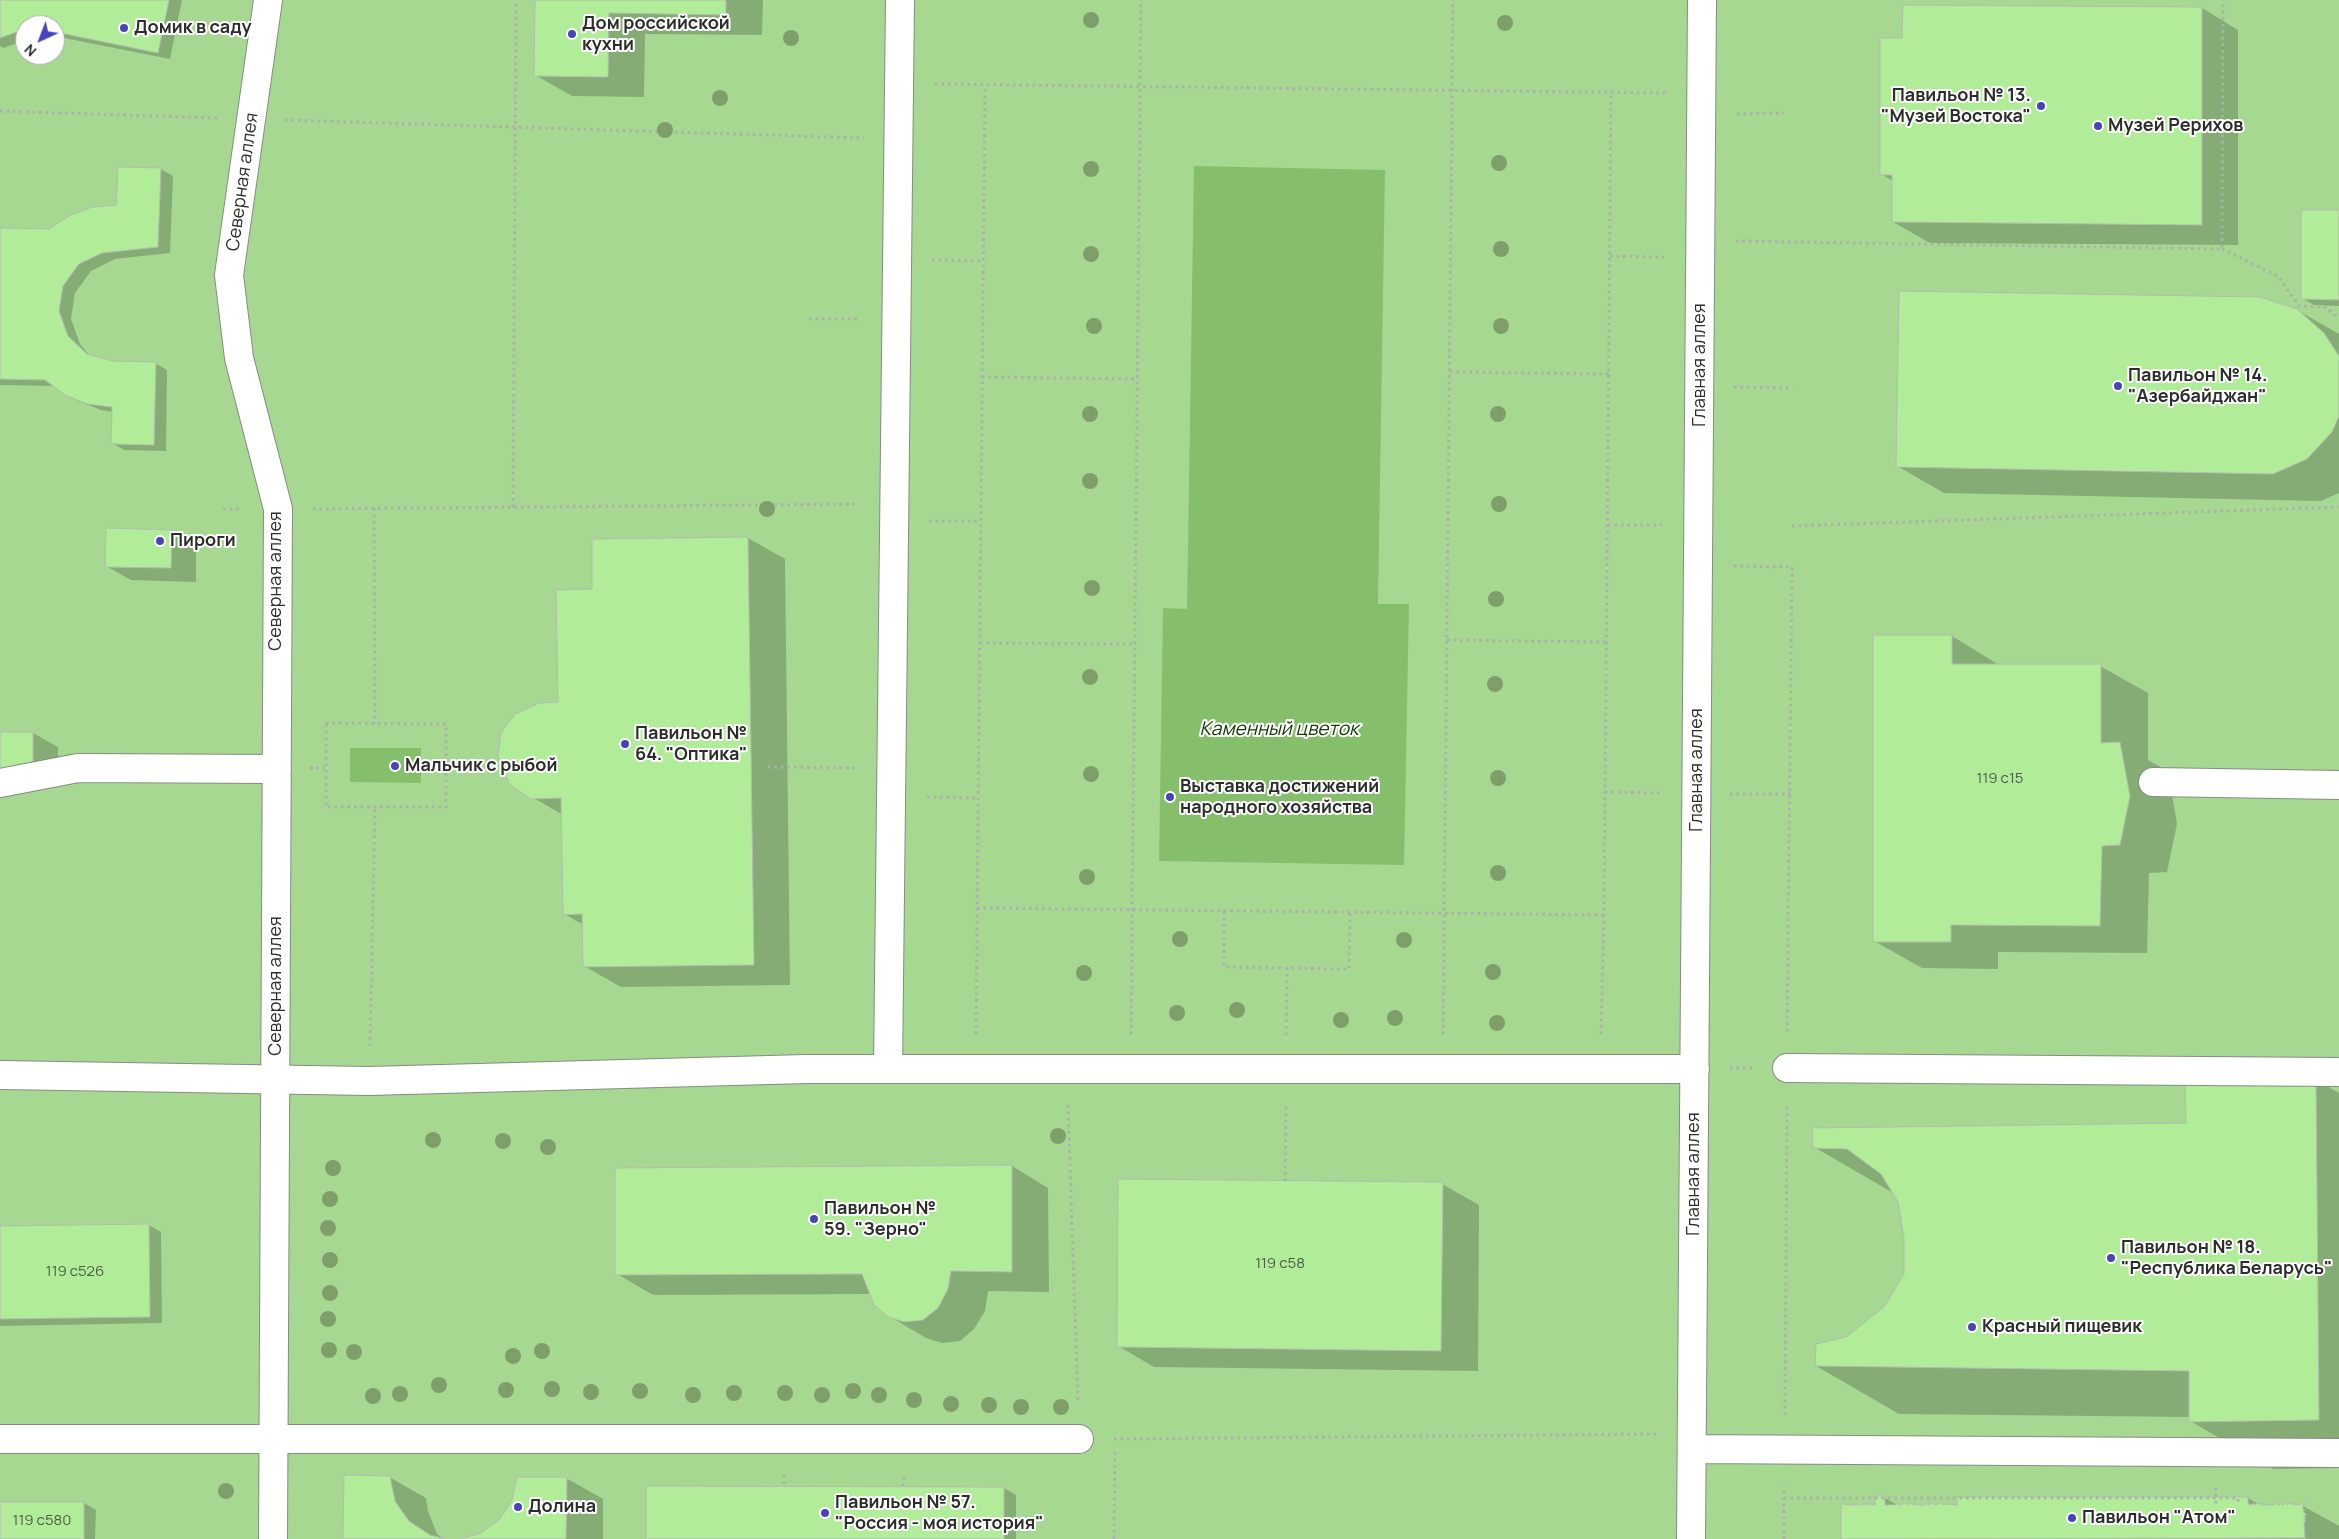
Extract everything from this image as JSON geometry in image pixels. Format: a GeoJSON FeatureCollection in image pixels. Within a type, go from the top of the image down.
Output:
{"type":"FeatureCollection","features":[{"type":"Feature","properties":{"kind":"lane","name":"Северная аллея"},"geometry":{"type":"LineString","coordinates":[[268,0],[229,275],[239,358],[278,509],[273,1539]]}},
{"type":"Feature","properties":{"kind":"lane"},"geometry":{"type":"LineString","coordinates":[[888,1069],[900,0]]}},
{"type":"Feature","properties":{"kind":"lane","name":"Главная аллея"},"geometry":{"type":"LineString","coordinates":[[1691,1539],[1702,0]]}},
{"type":"Feature","properties":{"kind":"lane"},"geometry":{"type":"LineString","coordinates":[[0,782],[78,768],[277,769]]}},
{"type":"Feature","properties":{"kind":"lane"},"geometry":{"type":"LineString","coordinates":[[2152,782],[2339,785]]}},
{"type":"Feature","properties":{"kind":"lane"},"geometry":{"type":"LineString","coordinates":[[1787,1068],[2339,1072]]}},
{"type":"Feature","properties":{"kind":"lane"},"geometry":{"type":"LineString","coordinates":[[0,1075],[369,1081],[806,1069],[1695,1069]]}},
{"type":"Feature","properties":{"kind":"lane"},"geometry":{"type":"LineString","coordinates":[[0,1438],[1079,1439]]}},
{"type":"Feature","properties":{"kind":"lane"},"geometry":{"type":"LineString","coordinates":[[1692,1442],[2339,1453]]}},
{"type":"Feature","properties":{"kind":"path"},"geometry":{"type":"LineString","coordinates":[[513,507],[516,0]]}},
{"type":"Feature","properties":{"kind":"path"},"geometry":{"type":"LineString","coordinates":[[1130,1069],[1141,0]]}},
{"type":"Feature","properties":{"kind":"path"},"geometry":{"type":"LineString","coordinates":[[1443,1069],[1453,0]]}},
{"type":"Feature","properties":{"kind":"path"},"geometry":{"type":"LineString","coordinates":[[2222,250],[2223,0]]}},
{"type":"Feature","properties":{"kind":"path"},"geometry":{"type":"LineString","coordinates":[[898,84],[1612,92],[1784,114]]}},
{"type":"Feature","properties":{"kind":"path"},"geometry":{"type":"LineString","coordinates":[[976,1069],[985,85]]}},
{"type":"Feature","properties":{"kind":"path"},"geometry":{"type":"LineString","coordinates":[[1600,1069],[1604,915],[1612,92]]}},
{"type":"Feature","properties":{"kind":"path"},"geometry":{"type":"LineString","coordinates":[[0,111],[897,138]]}},
{"type":"Feature","properties":{"kind":"path"},"geometry":{"type":"LineString","coordinates":[[1610,256],[1700,249],[2222,250],[2278,276],[2298,306],[2325,307],[2339,318]]}},
{"type":"Feature","properties":{"kind":"path"},"geometry":{"type":"LineString","coordinates":[[896,260],[984,261]]}},
{"type":"Feature","properties":{"kind":"path"},"geometry":{"type":"LineString","coordinates":[[809,319],[895,320]]}},
{"type":"Feature","properties":{"kind":"path"},"geometry":{"type":"LineString","coordinates":[[1450,372],[1609,374]]}},
{"type":"Feature","properties":{"kind":"path"},"geometry":{"type":"LineString","coordinates":[[982,377],[1137,379]]}},
{"type":"Feature","properties":{"kind":"path"},"geometry":{"type":"LineString","coordinates":[[1699,387],[1794,388]]}},
{"type":"Feature","properties":{"kind":"path"},"geometry":{"type":"LineString","coordinates":[[223,509],[513,507],[894,512],[981,521]]}},
{"type":"Feature","properties":{"kind":"path"},"geometry":{"type":"LineString","coordinates":[[1792,526],[2339,507]]}},
{"type":"Feature","properties":{"kind":"path"},"geometry":{"type":"LineString","coordinates":[[374,508],[375,724]]}},
{"type":"Feature","properties":{"kind":"path"},"geometry":{"type":"LineString","coordinates":[[1608,525],[1698,525]]}},
{"type":"Feature","properties":{"kind":"path"},"geometry":{"type":"LineString","coordinates":[[1698,566],[1792,567]]}},
{"type":"Feature","properties":{"kind":"path"},"geometry":{"type":"LineString","coordinates":[[1447,640],[1607,642]]}},
{"type":"Feature","properties":{"kind":"path"},"geometry":{"type":"LineString","coordinates":[[980,643],[1135,644]]}},
{"type":"Feature","properties":{"kind":"path"},"geometry":{"type":"LineString","coordinates":[[326,723],[446,724],[446,807],[375,807],[326,807],[326,723]]}},
{"type":"Feature","properties":{"kind":"path"},"geometry":{"type":"LineString","coordinates":[[768,767],[891,768]]}},
{"type":"Feature","properties":{"kind":"path"},"geometry":{"type":"LineString","coordinates":[[891,797],[979,798]]}},
{"type":"Feature","properties":{"kind":"path"},"geometry":{"type":"LineString","coordinates":[[369,1081],[375,807]]}},
{"type":"Feature","properties":{"kind":"path"},"geometry":{"type":"LineString","coordinates":[[978,908],[1604,915]]}},
{"type":"Feature","properties":{"kind":"path"},"geometry":{"type":"LineString","coordinates":[[1224,911],[1224,967],[1349,969],[1350,912]]}},
{"type":"Feature","properties":{"kind":"path"},"geometry":{"type":"LineString","coordinates":[[1695,1069],[1787,1068]]}},
{"type":"Feature","properties":{"kind":"path"},"geometry":{"type":"LineString","coordinates":[[1066,1069],[1079,1439],[1692,1442]]}},
{"type":"Feature","properties":{"kind":"path"},"geometry":{"type":"LineString","coordinates":[[1114,1539],[1115,1439]]}},
{"type":"Feature","properties":{"kind":"path"},"geometry":{"type":"LineString","coordinates":[[2216,1492],[2216,1505]]}},
{"type":"Feature","properties":{"kind":"path"},"geometry":{"type":"LineString","coordinates":[[1784,1498],[2238,1498],[2238,1505]]}},
{"type":"Feature","properties":{"kind":"path"},"geometry":{"type":"LineString","coordinates":[[1880,1505],[1881,1498]]}},
{"type":"Feature","properties":{"kind":"shaded area","name":"Выставка достижений народного хозяйства"},"geometry":{"type":"Polygon","coordinates":[[[0,0],[2339,0],[2339,1539],[0,1539],[0,0]]]}},
{"type":"Feature","properties":{"kind":"water","name":"Каменный цветок"},"geometry":{"type":"Polygon","coordinates":[[[1194,166],[1385,170],[1378,604],[1409,604],[1404,865],[1159,861],[1163,608],[1187,609],[1194,166]]]}},
{"type":"Feature","properties":{"kind":"water"},"geometry":{"type":"Polygon","coordinates":[[[350,748],[421,748],[421,783],[350,782],[350,748]]]}},
{"type":"Feature","properties":{"kind":"building"},"geometry":{"type":"Polygon","coordinates":[[[0,0],[169,0],[158,53],[65,34],[65,15],[15,15],[15,33],[0,38],[0,0]]]}},
{"type":"Feature","properties":{"kind":"building","name":"Дом российской кухни"},"geometry":{"type":"Polygon","coordinates":[[[535,0],[726,0],[726,15],[609,13],[608,77],[534,76],[535,0]]]}},
{"type":"Feature","properties":{"kind":"building","name":"Павильон № 13. \"Музей Востока\""},"geometry":{"type":"Polygon","coordinates":[[[1903,5],[2202,7],[2202,225],[1892,222],[1892,175],[1880,175],[1880,38],[1902,38],[1903,5]]]}},
{"type":"Feature","properties":{"kind":"building"},"geometry":{"type":"Polygon","coordinates":[[[118,167],[161,168],[158,247],[102,253],[79,264],[63,286],[59,311],[68,336],[87,354],[113,361],[156,362],[154,445],[111,444],[112,407],[87,404],[65,395],[45,380],[0,379],[0,228],[49,229],[69,216],[92,207],[116,205],[118,167]]]}},
{"type":"Feature","properties":{"kind":"building"},"geometry":{"type":"Polygon","coordinates":[[[2301,210],[2339,210],[2339,300],[2301,299],[2301,210]]]}},
{"type":"Feature","properties":{"kind":"building","name":"Павильон № 14. \"Азербайджан\""},"geometry":{"type":"Polygon","coordinates":[[[1899,291],[2260,297],[2297,309],[2324,333],[2339,356],[2339,416],[2332,432],[2307,459],[2273,474],[1896,467],[1899,291]]]}},
{"type":"Feature","properties":{"kind":"building"},"geometry":{"type":"Polygon","coordinates":[[[106,528],[172,530],[171,568],[105,567],[106,528]]]}},
{"type":"Feature","properties":{"kind":"building","name":"Павильон № 64. \"Оптика\""},"geometry":{"type":"Polygon","coordinates":[[[748,537],[754,965],[583,967],[582,914],[563,915],[561,798],[531,799],[510,785],[498,756],[501,733],[515,714],[539,703],[558,702],[556,590],[592,589],[592,539],[748,537]]]}},
{"type":"Feature","properties":{"kind":"building"},"geometry":{"type":"Polygon","coordinates":[[[1873,635],[1952,635],[1952,664],[2101,664],[2101,743],[2120,742],[2130,796],[2120,845],[2102,846],[2100,926],[1951,925],[1951,942],[1873,942],[1873,635]]]}},
{"type":"Feature","properties":{"kind":"building"},"geometry":{"type":"Polygon","coordinates":[[[0,732],[33,732],[33,769],[0,769],[0,732]]]}},
{"type":"Feature","properties":{"kind":"building","name":"Павильон № 18. \"Республика Беларусь\""},"geometry":{"type":"Polygon","coordinates":[[[2316,1078],[2319,1420],[2189,1422],[2189,1371],[1815,1366],[1816,1344],[1846,1337],[1884,1307],[1904,1274],[1904,1239],[1898,1202],[1881,1174],[1847,1149],[1813,1148],[1812,1128],[2186,1123],[2185,1079],[2316,1078]]]}},
{"type":"Feature","properties":{"kind":"building","name":"Павильон № 59. \"Зерно\""},"geometry":{"type":"Polygon","coordinates":[[[1012,1165],[1012,1272],[951,1271],[948,1289],[938,1308],[923,1320],[904,1322],[888,1317],[874,1305],[862,1274],[615,1275],[615,1168],[1012,1165]]]}},
{"type":"Feature","properties":{"kind":"building"},"geometry":{"type":"Polygon","coordinates":[[[1118,1179],[1443,1182],[1441,1351],[1117,1347],[1118,1179]]]}},
{"type":"Feature","properties":{"kind":"building"},"geometry":{"type":"Polygon","coordinates":[[[149,1224],[150,1317],[0,1319],[0,1226],[149,1224]]]}},
{"type":"Feature","properties":{"kind":"building"},"geometry":{"type":"Polygon","coordinates":[[[344,1475],[390,1476],[395,1501],[409,1521],[430,1535],[446,1539],[343,1539],[344,1475]]]}},
{"type":"Feature","properties":{"kind":"building"},"geometry":{"type":"Polygon","coordinates":[[[517,1477],[567,1477],[566,1539],[459,1539],[479,1534],[499,1520],[512,1500],[517,1477]]]}},
{"type":"Feature","properties":{"kind":"building","name":"Павильон № 57. \"Россия - моя история\""},"geometry":{"type":"Polygon","coordinates":[[[646,1486],[1004,1487],[1004,1539],[646,1539],[646,1486]]]}},
{"type":"Feature","properties":{"kind":"building","name":"Павильон \"Атом\""},"geometry":{"type":"Polygon","coordinates":[[[1875,1496],[1885,1496],[1885,1505],[1895,1505],[1896,1503],[1900,1505],[1903,1503],[1903,1505],[1906,1503],[1908,1505],[1911,1503],[1913,1505],[1914,1503],[1914,1505],[1926,1505],[1926,1503],[1929,1505],[1932,1503],[1934,1505],[1937,1503],[1937,1505],[1940,1503],[1944,1505],[1945,1503],[1957,1505],[1957,1497],[2248,1497],[2248,1503],[2251,1505],[2259,1503],[2261,1505],[2262,1502],[2262,1505],[2274,1505],[2275,1503],[2279,1505],[2280,1503],[2282,1505],[2287,1503],[2287,1505],[2290,1503],[2292,1505],[2293,1502],[2295,1505],[2303,1504],[2304,1502],[2303,1510],[2305,1510],[2303,1512],[2306,1514],[2304,1520],[2306,1520],[2304,1523],[2304,1536],[2306,1538],[1841,1539],[1841,1503],[1846,1505],[1846,1503],[1851,1505],[1852,1503],[1852,1505],[1857,1505],[1857,1503],[1864,1505],[1864,1503],[1867,1505],[1872,1503],[1872,1505],[1875,1505],[1875,1496]]]}},
{"type":"Feature","properties":{"kind":"building"},"geometry":{"type":"Polygon","coordinates":[[[0,1502],[84,1502],[84,1539],[0,1539],[0,1502]]]}},
{"type":"Feature","properties":{"kind":"place","name":"Домик в саду"},"geometry":{"type":"Point","coordinates":[124,28]}},
{"type":"Feature","properties":{"kind":"place","name":"Дом российской кухни"},"geometry":{"type":"Point","coordinates":[572,34]}},
{"type":"Feature","properties":{"kind":"place","name":"Павильон № 13. \"Музей Востока\""},"geometry":{"type":"Point","coordinates":[2041,106]}},
{"type":"Feature","properties":{"kind":"place","name":"Музей Рерихов"},"geometry":{"type":"Point","coordinates":[2098,126]}},
{"type":"Feature","properties":{"kind":"place","name":"Павильон № 14. \"Азербайджан\""},"geometry":{"type":"Point","coordinates":[2118,386]}},
{"type":"Feature","properties":{"kind":"place","name":"Пироги"},"geometry":{"type":"Point","coordinates":[160,541]}},
{"type":"Feature","properties":{"kind":"place","name":"Павильон № 64. \"Оптика\""},"geometry":{"type":"Point","coordinates":[625,744]}},
{"type":"Feature","properties":{"kind":"place","name":"Мальчик с рыбой"},"geometry":{"type":"Point","coordinates":[395,766]}},
{"type":"Feature","properties":{"kind":"place","name":"Выставка достижений народного хозяйства"},"geometry":{"type":"Point","coordinates":[1170,797]}},
{"type":"Feature","properties":{"kind":"place","name":"Павильон № 59. \"Зерно\""},"geometry":{"type":"Point","coordinates":[814,1219]}},
{"type":"Feature","properties":{"kind":"place","name":"Павильон № 18. \"Республика Беларусь\""},"geometry":{"type":"Point","coordinates":[2111,1258]}},
{"type":"Feature","properties":{"kind":"place","name":"Красный пищевик"},"geometry":{"type":"Point","coordinates":[1972,1327]}},
{"type":"Feature","properties":{"kind":"place","name":"Долина"},"geometry":{"type":"Point","coordinates":[518,1507]}},
{"type":"Feature","properties":{"kind":"place","name":"Павильон № 57. \"Россия - моя история\""},"geometry":{"type":"Point","coordinates":[825,1513]}},
{"type":"Feature","properties":{"kind":"place","name":"Павильон \"Атом\""},"geometry":{"type":"Point","coordinates":[2072,1518]}}]}
